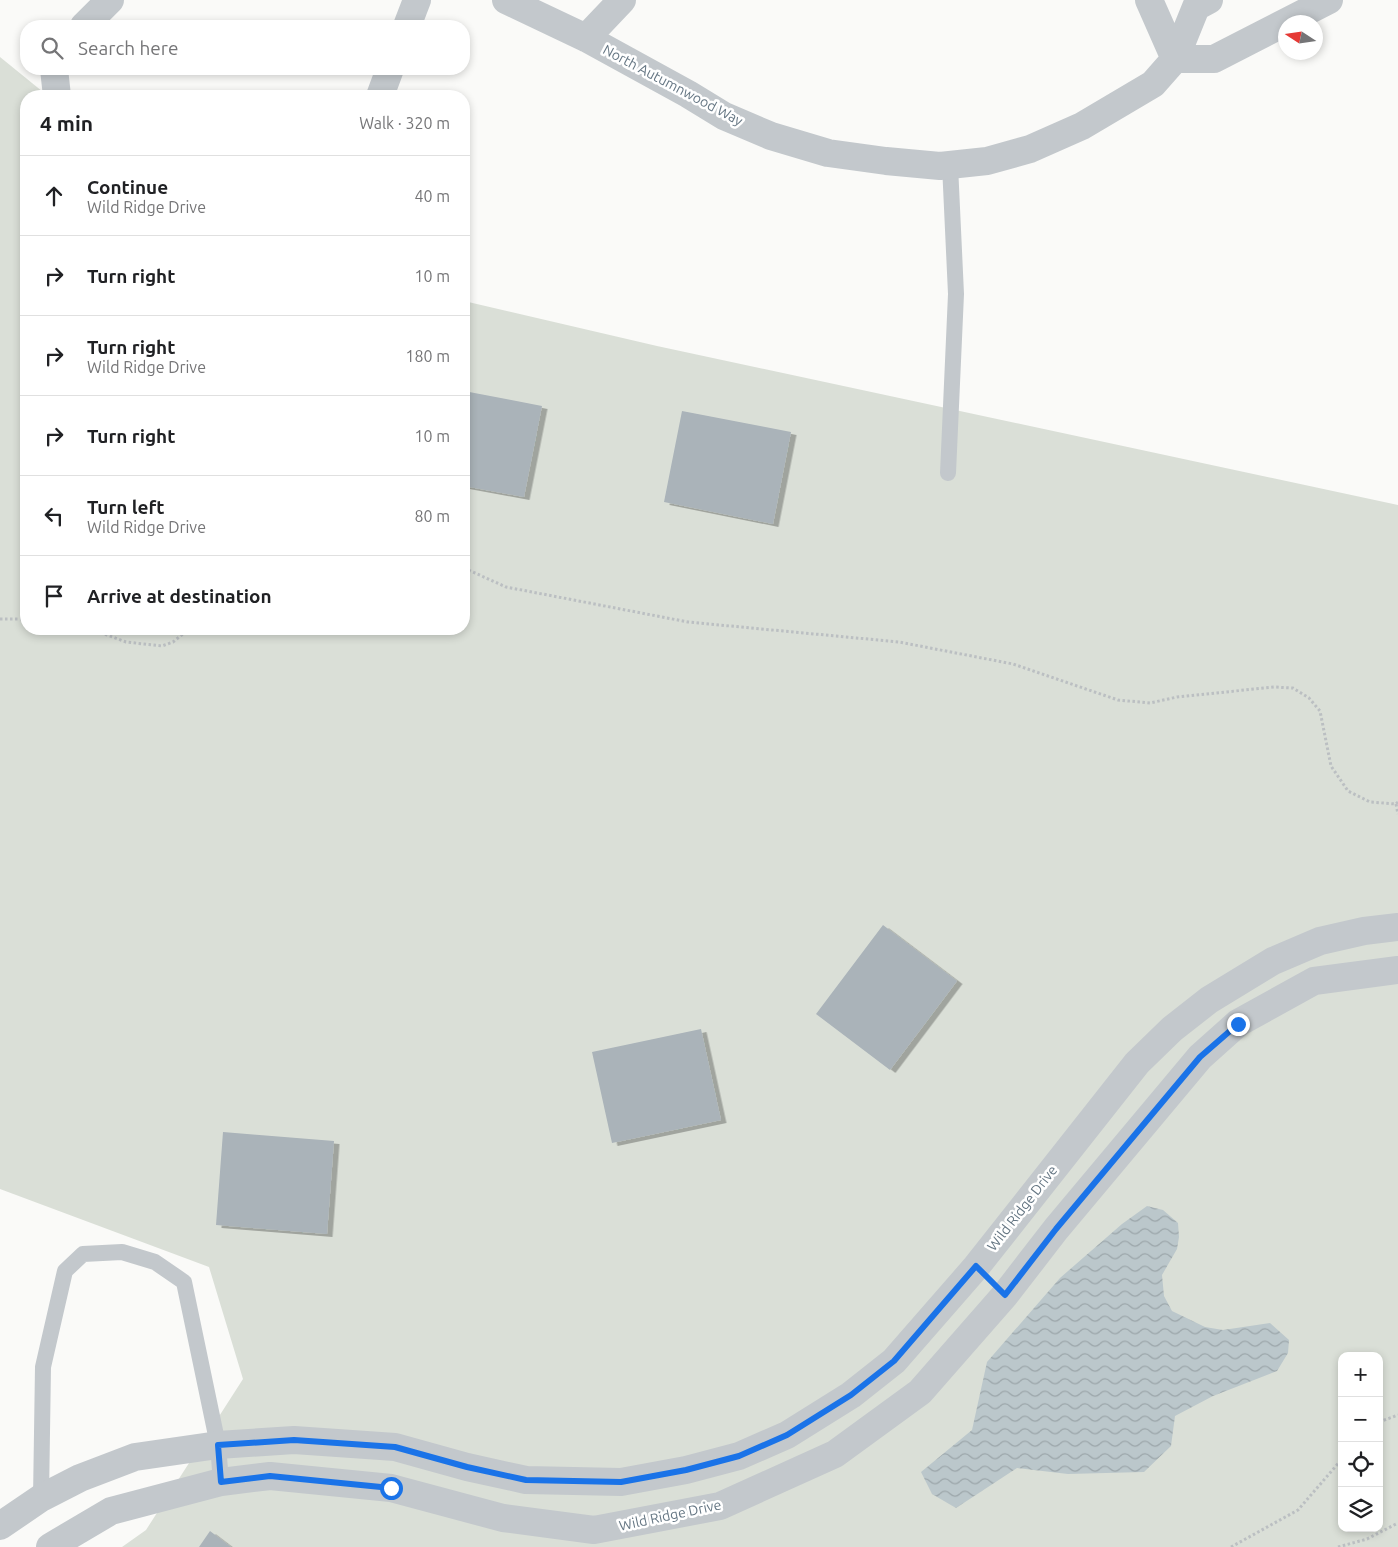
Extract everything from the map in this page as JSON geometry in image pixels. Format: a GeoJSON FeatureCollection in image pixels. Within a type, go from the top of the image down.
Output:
{"type":"FeatureCollection","features":[{"type":"Feature","properties":{"kind":"street"},"geometry":{"type":"LineString","coordinates":[[90,20],[110,0]]}},
{"type":"Feature","properties":{"kind":"street"},"geometry":{"type":"LineString","coordinates":[[409,20],[417,0]]}},
{"type":"Feature","properties":{"kind":"street","name":"North Autumnwood Way"},"geometry":{"type":"LineString","coordinates":[[506,0],[586,38],[724,116],[771,136],[828,153],[940,166],[987,161],[1030,149],[1082,126],[1153,84],[1175,59],[1196,7],[1209,0]]}},
{"type":"Feature","properties":{"kind":"street"},"geometry":{"type":"LineString","coordinates":[[586,38],[622,0]]}},
{"type":"Feature","properties":{"kind":"street"},"geometry":{"type":"LineString","coordinates":[[1149,0],[1175,59],[1214,58],[1329,0]]}},
{"type":"Feature","properties":{"kind":"street"},"geometry":{"type":"LineString","coordinates":[[55,75],[56,90]]}},
{"type":"Feature","properties":{"kind":"street"},"geometry":{"type":"LineString","coordinates":[[382,90],[388,75]]}},
{"type":"Feature","properties":{"kind":"street","name":"Wild Ridge Drive"},"geometry":{"type":"LineString","coordinates":[[0,1526],[41,1498],[80,1478],[134,1457],[218,1445],[294,1440],[395,1447],[467,1467],[526,1480],[621,1482],[686,1470],[739,1456],[787,1435],[851,1395],[894,1361],[976,1266],[1137,1063],[1172,1029],[1209,1000],[1273,961],[1320,941],[1364,931],[1398,927]]}},
{"type":"Feature","properties":{"kind":"street","name":"Wild Ridge Drive"},"geometry":{"type":"LineString","coordinates":[[50,1547],[111,1510],[221,1482],[270,1476],[391,1488],[503,1518],[594,1530],[720,1506],[835,1454],[920,1392],[1005,1295],[1200,1057],[1238,1024],[1314,982],[1398,970]]}},
{"type":"Feature","properties":{"kind":"street"},"geometry":{"type":"LineString","coordinates":[[976,1266],[1005,1295]]}},
{"type":"Feature","properties":{"kind":"lane"},"geometry":{"type":"LineString","coordinates":[[948,473],[956,294],[950,165]]}},
{"type":"Feature","properties":{"kind":"lane"},"geometry":{"type":"LineString","coordinates":[[41,1498],[44,1367],[65,1271],[84,1254],[122,1252],[155,1262],[184,1282],[218,1445],[221,1482]]}},
{"type":"Feature","properties":{"kind":"path"},"geometry":{"type":"LineString","coordinates":[[470,571],[506,586],[688,622],[899,642],[1012,664],[1118,700],[1150,703],[1177,697],[1274,687],[1293,688],[1308,698],[1320,711],[1331,766],[1348,791],[1370,802],[1397,803],[1398,814]]}},
{"type":"Feature","properties":{"kind":"path"},"geometry":{"type":"LineString","coordinates":[[0,619],[20,619]]}},
{"type":"Feature","properties":{"kind":"path"},"geometry":{"type":"LineString","coordinates":[[107,635],[126,642],[162,646],[173,642],[181,635]]}},
{"type":"Feature","properties":{"kind":"path"},"geometry":{"type":"LineString","coordinates":[[1383,1421],[1398,1415]]}},
{"type":"Feature","properties":{"kind":"path"},"geometry":{"type":"LineString","coordinates":[[1231,1547],[1298,1510],[1338,1464]]}},
{"type":"Feature","properties":{"kind":"path"},"geometry":{"type":"LineString","coordinates":[[1338,1547],[1368,1540],[1398,1523]]}},
{"type":"Feature","properties":{"kind":"shaded area"},"geometry":{"type":"Polygon","coordinates":[[[0,57],[41,90],[20,90],[20,635],[470,635],[470,302],[657,346],[1398,505],[1398,1547],[122,1547],[146,1530],[243,1379],[209,1267],[0,1189],[0,57]]]}},
{"type":"Feature","properties":{"kind":"water"},"geometry":{"type":"Polygon","coordinates":[[[1147,1206],[1163,1210],[1178,1223],[1179,1237],[1177,1249],[1162,1275],[1164,1296],[1172,1311],[1205,1327],[1223,1330],[1270,1323],[1289,1340],[1288,1353],[1277,1371],[1213,1396],[1175,1416],[1171,1446],[1144,1472],[1068,1474],[1017,1468],[956,1508],[932,1494],[921,1472],[972,1430],[987,1362],[1060,1278],[1122,1224],[1147,1206]]]}},
{"type":"Feature","properties":{"kind":"building"},"geometry":{"type":"Polygon","coordinates":[[[470,392],[542,406],[524,497],[470,487],[470,392]]]}},
{"type":"Feature","properties":{"kind":"building"},"geometry":{"type":"Polygon","coordinates":[[[682,411],[791,432],[773,524],[664,502],[682,411]]]}},
{"type":"Feature","properties":{"kind":"building"},"geometry":{"type":"Polygon","coordinates":[[[883,925],[957,981],[890,1070],[816,1014],[883,925]]]}},
{"type":"Feature","properties":{"kind":"building"},"geometry":{"type":"Polygon","coordinates":[[[701,1029],[721,1120],[612,1143],[592,1052],[701,1029]]]}},
{"type":"Feature","properties":{"kind":"building"},"geometry":{"type":"Polygon","coordinates":[[[223,1132],[334,1141],[327,1234],[216,1225],[223,1132]]]}},
{"type":"Feature","properties":{"kind":"building"},"geometry":{"type":"Polygon","coordinates":[[[210,1531],[231,1547],[199,1547],[210,1531]]]}},
{"type":"Feature","properties":{"kind":"route"},"geometry":{"type":"LineString","coordinates":[[391,1488],[270,1476],[221,1482],[218,1445],[294,1440],[395,1447],[467,1467],[526,1480],[621,1482],[686,1470],[739,1456],[787,1435],[851,1395],[894,1361],[976,1266],[1005,1295],[1056,1229],[1200,1057],[1238,1024]]}}]}
